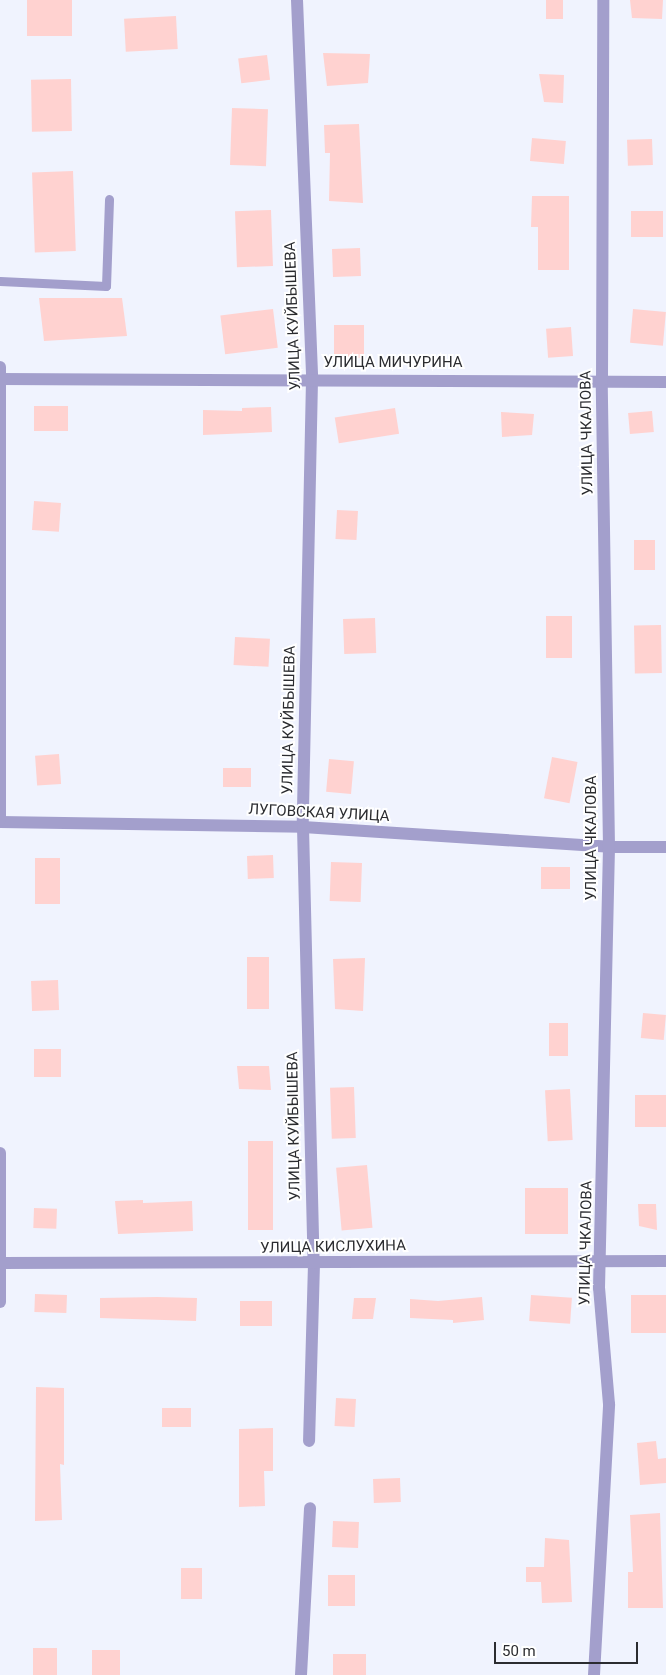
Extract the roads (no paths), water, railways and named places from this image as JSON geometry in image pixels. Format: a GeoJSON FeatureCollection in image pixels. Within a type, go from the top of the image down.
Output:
{"type":"FeatureCollection","features":[{"type":"Feature","properties":{"kind":"street","name":"УЛИЦА КУЙБЫШЕВА"},"geometry":{"type":"LineString","coordinates":[[297,0],[312,380],[303,827],[314,1264],[309,1441]]}},
{"type":"Feature","properties":{"kind":"street","name":"УЛИЦА ЧКАЛОВА"},"geometry":{"type":"LineString","coordinates":[[594,1675],[609,1404],[599,1288],[602,1259],[609,847],[602,380],[603,0]]}},
{"type":"Feature","properties":{"kind":"street"},"geometry":{"type":"LineString","coordinates":[[0,367],[0,821]]}},
{"type":"Feature","properties":{"kind":"street","name":"УЛИЦА МИЧУРИНА"},"geometry":{"type":"LineString","coordinates":[[0,379],[602,380],[666,382]]}},
{"type":"Feature","properties":{"kind":"street","name":"ЛУГОВСКАЯ УЛИЦА"},"geometry":{"type":"LineString","coordinates":[[0,821],[303,827],[609,847],[666,846]]}},
{"type":"Feature","properties":{"kind":"street"},"geometry":{"type":"LineString","coordinates":[[0,1153],[0,1302]]}},
{"type":"Feature","properties":{"kind":"street","name":"УЛИЦА КИСЛУХИНА"},"geometry":{"type":"LineString","coordinates":[[1,1263],[314,1264],[602,1259],[666,1261]]}},
{"type":"Feature","properties":{"kind":"street"},"geometry":{"type":"LineString","coordinates":[[301,1675],[310,1508]]}},
{"type":"Feature","properties":{"kind":"lane"},"geometry":{"type":"LineString","coordinates":[[0,281],[106,286],[109,198]]}}]}
